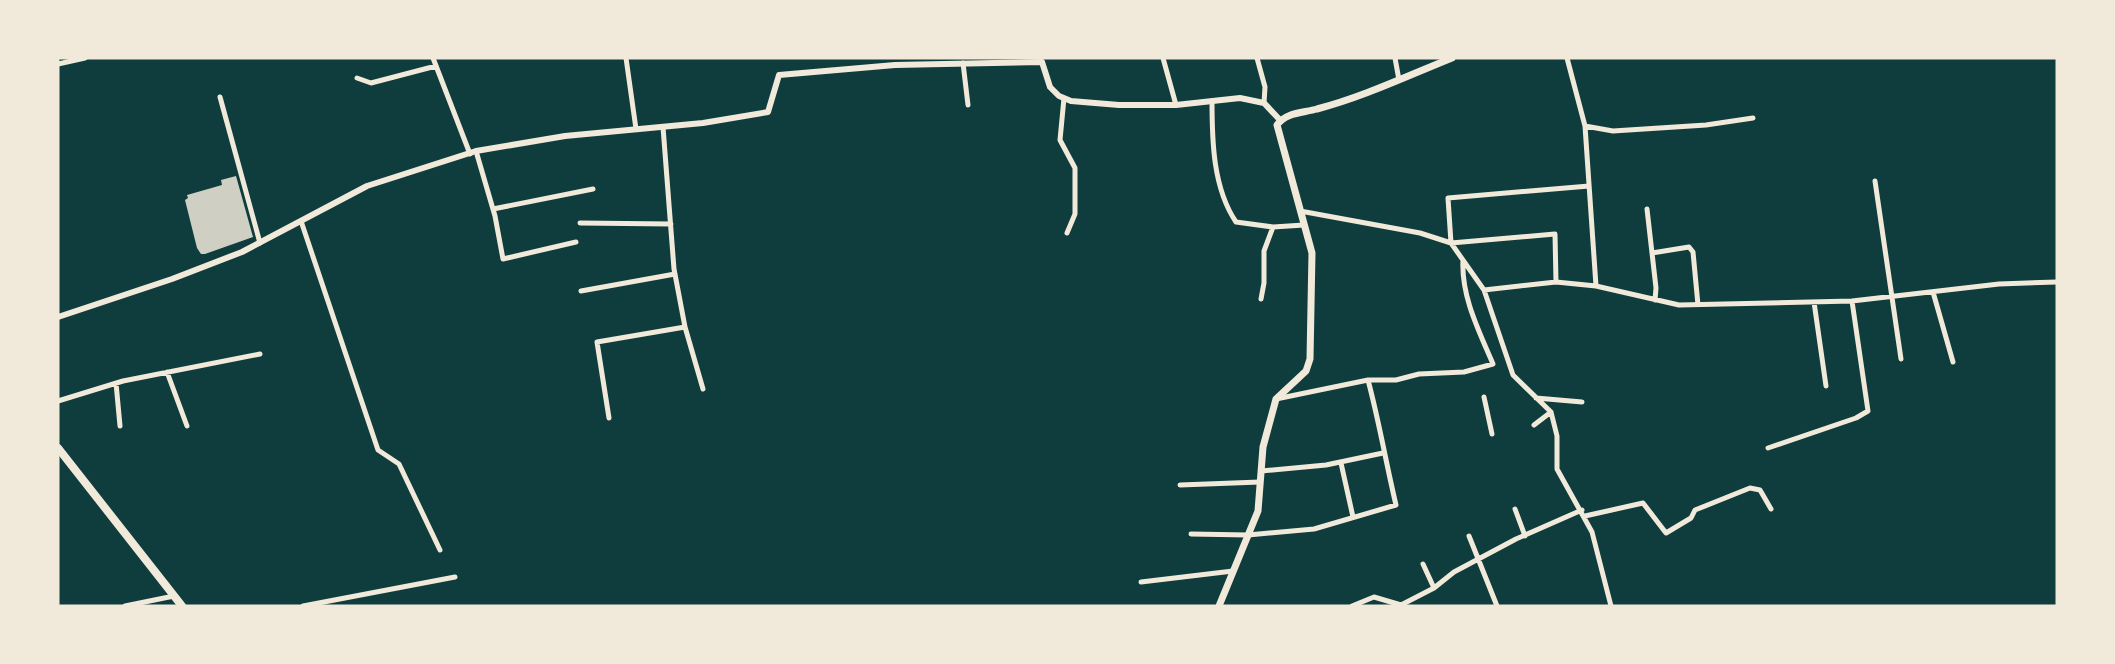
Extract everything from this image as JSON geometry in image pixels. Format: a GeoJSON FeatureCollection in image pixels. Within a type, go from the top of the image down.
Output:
{"type":"FeatureCollection","features":[{"type":"Feature","properties":{"kind":"main road"},"geometry":{"type":"LineString","coordinates":[[1219,606],[1258,511],[1263,447],[1276,399],[1306,371],[1310,359],[1312,253],[1276,130],[1280,120],[1361,95],[1452,58]]}},
{"type":"Feature","properties":{"kind":"main road"},"geometry":{"type":"LineString","coordinates":[[58,448],[61,457],[182,606]]}},
{"type":"Feature","properties":{"kind":"street"},"geometry":{"type":"LineString","coordinates":[[58,64],[85,58]]}},
{"type":"Feature","properties":{"kind":"street"},"geometry":{"type":"LineString","coordinates":[[432,58],[473,153],[493,209],[503,259],[576,242]]}},
{"type":"Feature","properties":{"kind":"street"},"geometry":{"type":"LineString","coordinates":[[626,58],[636,129]]}},
{"type":"Feature","properties":{"kind":"street"},"geometry":{"type":"LineString","coordinates":[[1163,58],[1176,105]]}},
{"type":"Feature","properties":{"kind":"street"},"geometry":{"type":"LineString","coordinates":[[1257,58],[1265,87],[1264,103]]}},
{"type":"Feature","properties":{"kind":"street"},"geometry":{"type":"LineString","coordinates":[[1395,58],[1399,80]]}},
{"type":"Feature","properties":{"kind":"street"},"geometry":{"type":"LineString","coordinates":[[1567,58],[1585,126],[1596,286]]}},
{"type":"Feature","properties":{"kind":"street"},"geometry":{"type":"LineString","coordinates":[[58,317],[172,279],[242,252],[367,186],[473,153],[565,136],[703,123],[768,112],[779,75],[895,65],[1043,60],[1050,87],[1065,98],[1082,103],[1176,105],[1240,98],[1264,103],[1280,120]]}},
{"type":"Feature","properties":{"kind":"street"},"geometry":{"type":"LineString","coordinates":[[963,63],[968,105]]}},
{"type":"Feature","properties":{"kind":"street"},"geometry":{"type":"LineString","coordinates":[[357,78],[364,82],[378,82],[436,66]]}},
{"type":"Feature","properties":{"kind":"street"},"geometry":{"type":"LineString","coordinates":[[220,97],[260,243]]}},
{"type":"Feature","properties":{"kind":"street"},"geometry":{"type":"LineString","coordinates":[[1065,98],[1060,139],[1075,168],[1076,214],[1067,233]]}},
{"type":"Feature","properties":{"kind":"street"},"geometry":{"type":"LineString","coordinates":[[1212,101],[1212,143],[1229,212],[1236,222],[1273,227],[1304,225]]}},
{"type":"Feature","properties":{"kind":"street"},"geometry":{"type":"LineString","coordinates":[[1585,126],[1613,131],[1706,125],[1753,118]]}},
{"type":"Feature","properties":{"kind":"street"},"geometry":{"type":"LineString","coordinates":[[663,127],[675,274],[685,327],[703,389]]}},
{"type":"Feature","properties":{"kind":"street"},"geometry":{"type":"LineString","coordinates":[[1875,181],[1902,359]]}},
{"type":"Feature","properties":{"kind":"street"},"geometry":{"type":"LineString","coordinates":[[1590,186],[1448,198],[1451,243],[1484,290],[1513,375],[1551,412],[1557,436],[1558,469],[1592,532],[1611,606]]}},
{"type":"Feature","properties":{"kind":"street"},"geometry":{"type":"LineString","coordinates":[[493,209],[593,189]]}},
{"type":"Feature","properties":{"kind":"street"},"geometry":{"type":"LineString","coordinates":[[1647,209],[1653,253],[1655,300]]}},
{"type":"Feature","properties":{"kind":"street"},"geometry":{"type":"LineString","coordinates":[[1300,211],[1420,233],[1451,243],[1555,234],[1556,282]]}},
{"type":"Feature","properties":{"kind":"street"},"geometry":{"type":"LineString","coordinates":[[301,221],[378,450],[399,464],[440,550]]}},
{"type":"Feature","properties":{"kind":"street"},"geometry":{"type":"LineString","coordinates":[[580,222],[671,224]]}},
{"type":"Feature","properties":{"kind":"street"},"geometry":{"type":"LineString","coordinates":[[1261,299],[1265,283],[1264,251],[1273,227]]}},
{"type":"Feature","properties":{"kind":"street"},"geometry":{"type":"LineString","coordinates":[[1653,253],[1689,247],[1693,252],[1698,305]]}},
{"type":"Feature","properties":{"kind":"street"},"geometry":{"type":"LineString","coordinates":[[1276,399],[1368,380],[1396,380],[1419,374],[1464,372],[1493,364],[1462,277],[1463,260]]}},
{"type":"Feature","properties":{"kind":"street"},"geometry":{"type":"LineString","coordinates":[[581,291],[675,274]]}},
{"type":"Feature","properties":{"kind":"street"},"geometry":{"type":"LineString","coordinates":[[1484,290],[1556,282],[1596,286],[1679,305],[1698,305],[1852,301],[2011,283],[2057,282]]}},
{"type":"Feature","properties":{"kind":"street"},"geometry":{"type":"LineString","coordinates":[[1933,292],[1953,362]]}},
{"type":"Feature","properties":{"kind":"street"},"geometry":{"type":"LineString","coordinates":[[1768,448],[1856,418],[1868,411],[1852,301]]}},
{"type":"Feature","properties":{"kind":"street"},"geometry":{"type":"LineString","coordinates":[[1814,302],[1826,386]]}},
{"type":"Feature","properties":{"kind":"street"},"geometry":{"type":"LineString","coordinates":[[609,418],[597,342],[685,327]]}},
{"type":"Feature","properties":{"kind":"street"},"geometry":{"type":"LineString","coordinates":[[58,401],[116,383],[260,354]]}},
{"type":"Feature","properties":{"kind":"street"},"geometry":{"type":"LineString","coordinates":[[167,372],[187,426]]}},
{"type":"Feature","properties":{"kind":"street"},"geometry":{"type":"LineString","coordinates":[[1191,534],[1248,535],[1314,529],[1396,505],[1368,380]]}},
{"type":"Feature","properties":{"kind":"street"},"geometry":{"type":"LineString","coordinates":[[116,383],[120,426]]}},
{"type":"Feature","properties":{"kind":"street"},"geometry":{"type":"LineString","coordinates":[[1484,397],[1492,434]]}},
{"type":"Feature","properties":{"kind":"street"},"geometry":{"type":"LineString","coordinates":[[1536,398],[1582,402]]}},
{"type":"Feature","properties":{"kind":"street"},"geometry":{"type":"LineString","coordinates":[[1534,425],[1551,412]]}},
{"type":"Feature","properties":{"kind":"street"},"geometry":{"type":"LineString","coordinates":[[1261,471],[1341,463],[1383,453]]}},
{"type":"Feature","properties":{"kind":"street"},"geometry":{"type":"LineString","coordinates":[[1341,463],[1353,517]]}},
{"type":"Feature","properties":{"kind":"street"},"geometry":{"type":"LineString","coordinates":[[1180,485],[1260,482]]}},
{"type":"Feature","properties":{"kind":"street"},"geometry":{"type":"LineString","coordinates":[[1352,606],[1374,597],[1401,605],[1434,588],[1454,572],[1479,559],[1525,536],[1583,513],[1643,503],[1666,533],[1691,518],[1696,510],[1750,488],[1760,490],[1772,509]]}},
{"type":"Feature","properties":{"kind":"street"},"geometry":{"type":"LineString","coordinates":[[1515,509],[1525,536]]}},
{"type":"Feature","properties":{"kind":"street"},"geometry":{"type":"LineString","coordinates":[[1469,536],[1497,606]]}},
{"type":"Feature","properties":{"kind":"street"},"geometry":{"type":"LineString","coordinates":[[1423,564],[1434,588]]}},
{"type":"Feature","properties":{"kind":"street"},"geometry":{"type":"LineString","coordinates":[[1141,582],[1233,571]]}},
{"type":"Feature","properties":{"kind":"street"},"geometry":{"type":"LineString","coordinates":[[303,606],[320,605],[455,577]]}},
{"type":"Feature","properties":{"kind":"street"},"geometry":{"type":"LineString","coordinates":[[125,606],[174,596]]}},
{"type":"Feature","properties":{"kind":"building"},"geometry":{"type":"Polygon","coordinates":[[[236,176],[253,237],[201,254],[197,248],[185,200],[187,195],[222,185],[221,180],[236,176]]]}}]}
